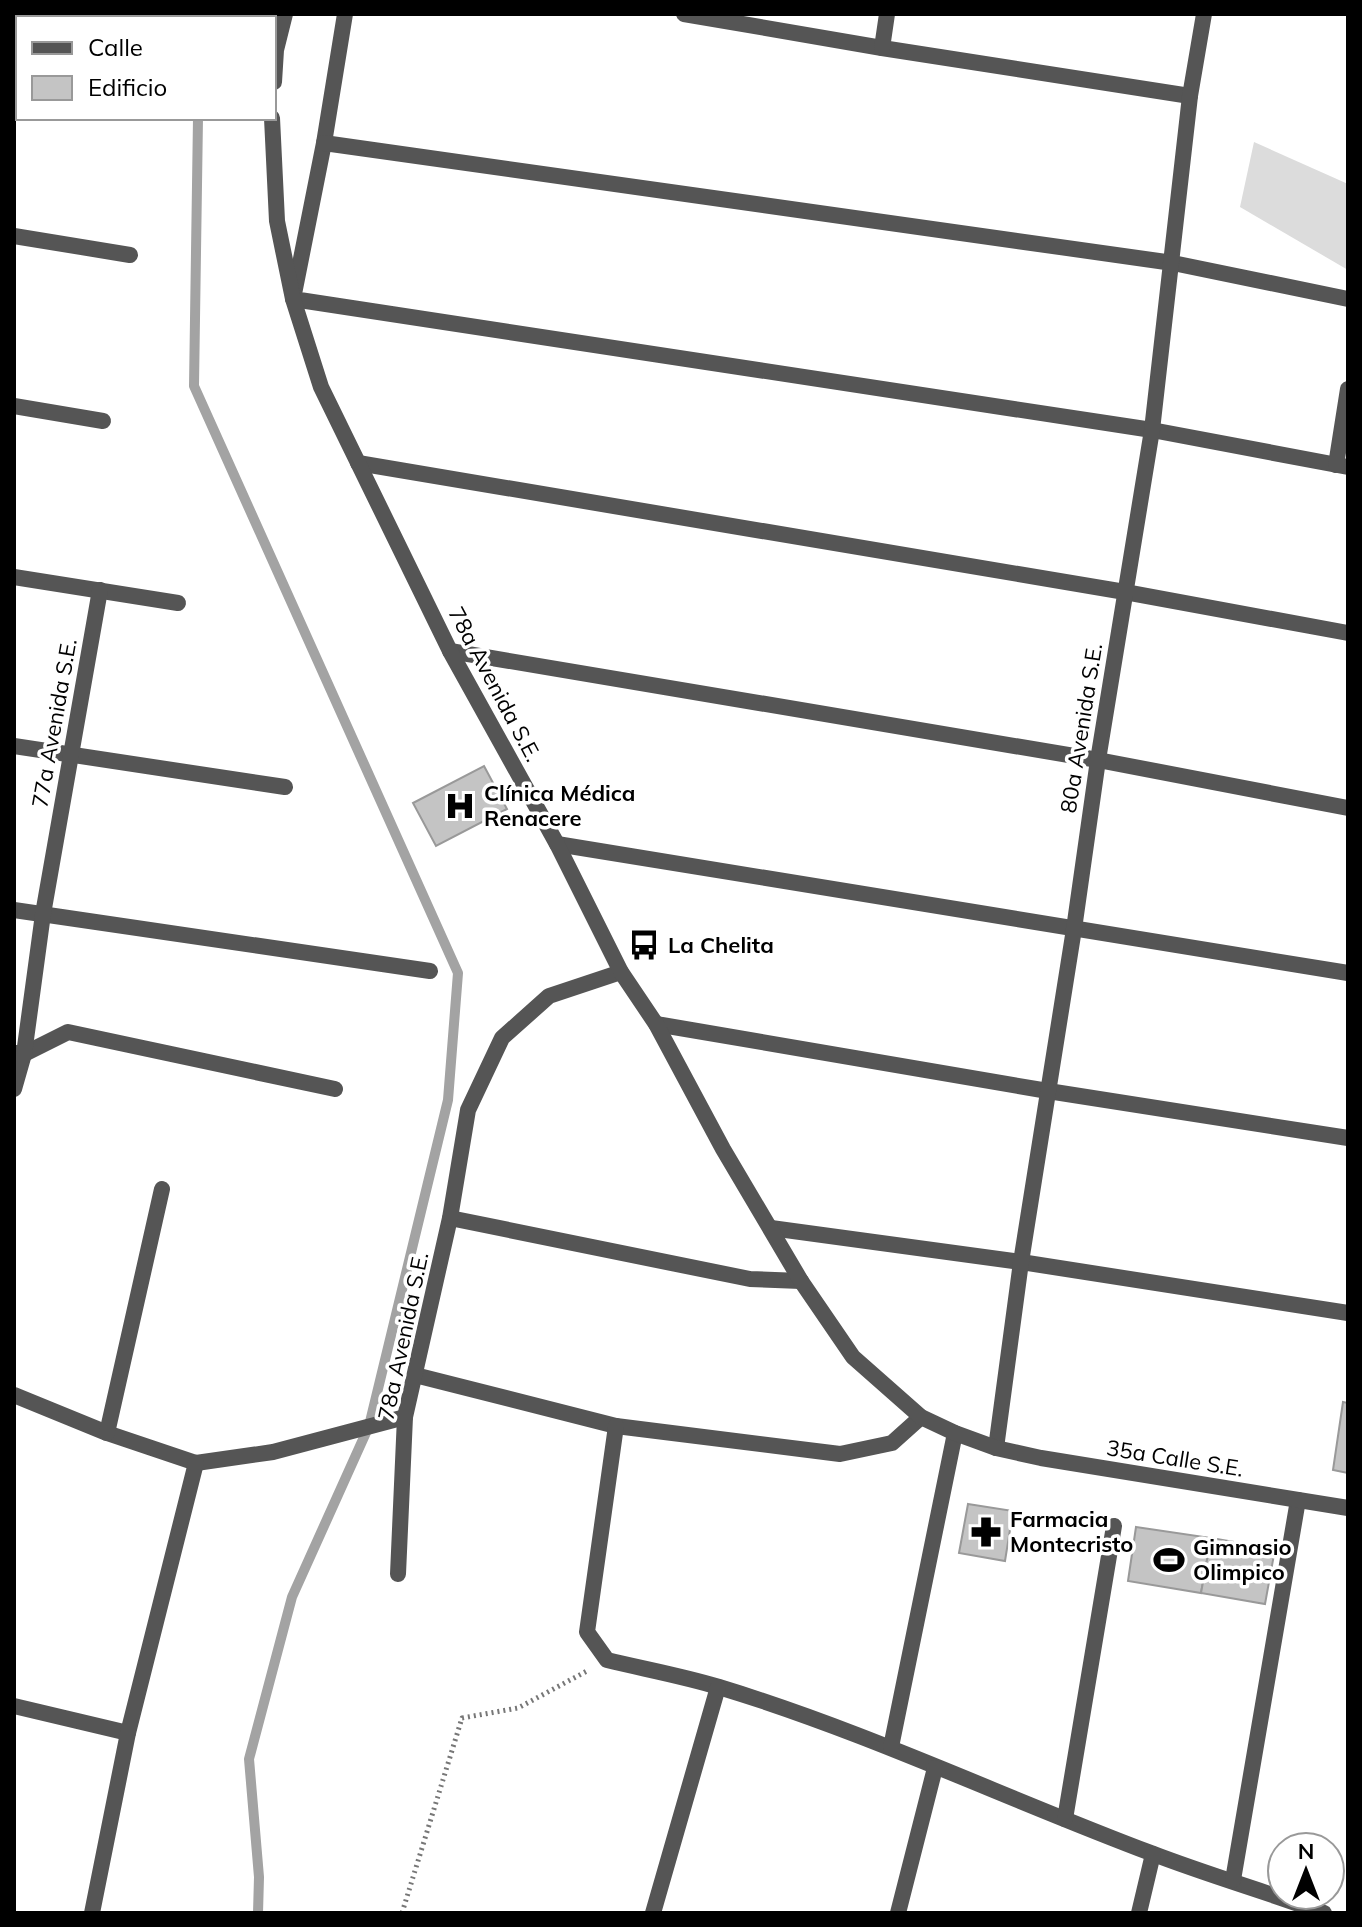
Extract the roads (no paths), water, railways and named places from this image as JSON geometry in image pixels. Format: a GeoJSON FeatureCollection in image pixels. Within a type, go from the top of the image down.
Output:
{"type":"FeatureCollection","features":[{"type":"Feature","properties":{"kind":"street"},"geometry":{"type":"LineString","coordinates":[[276,50],[285,14]]}},
{"type":"Feature","properties":{"kind":"street"},"geometry":{"type":"LineString","coordinates":[[345,14],[324,143],[293,299],[1152,430],[1342,466],[1348,389]]}},
{"type":"Feature","properties":{"kind":"street"},"geometry":{"type":"LineString","coordinates":[[684,14],[1190,96]]}},
{"type":"Feature","properties":{"kind":"street"},"geometry":{"type":"LineString","coordinates":[[882,48],[887,14]]}},
{"type":"Feature","properties":{"kind":"street","name":"80a Avenida S.E."},"geometry":{"type":"LineString","coordinates":[[996,1448],[1021,1262],[1152,430],[1190,96],[1204,14]]}},
{"type":"Feature","properties":{"kind":"street","name":"78a Avenida S.E."},"geometry":{"type":"LineString","coordinates":[[272,120],[277,221],[293,299],[321,387],[450,651],[557,844],[621,972],[549,996],[502,1038],[468,1110],[450,1218],[405,1417],[398,1574]]}},
{"type":"Feature","properties":{"kind":"street"},"geometry":{"type":"LineString","coordinates":[[324,143],[1173,263],[1348,299]]}},
{"type":"Feature","properties":{"kind":"street"},"geometry":{"type":"LineString","coordinates":[[14,236],[130,255]]}},
{"type":"Feature","properties":{"kind":"street"},"geometry":{"type":"LineString","coordinates":[[14,406],[103,421]]}},
{"type":"Feature","properties":{"kind":"street"},"geometry":{"type":"LineString","coordinates":[[358,463],[1125,592],[1348,633]]}},
{"type":"Feature","properties":{"kind":"street"},"geometry":{"type":"LineString","coordinates":[[14,577],[178,603]]}},
{"type":"Feature","properties":{"kind":"street","name":"77a Avenida S.E."},"geometry":{"type":"LineString","coordinates":[[14,1089],[100,590]]}},
{"type":"Feature","properties":{"kind":"street"},"geometry":{"type":"LineString","coordinates":[[450,651],[1098,760],[1348,808]]}},
{"type":"Feature","properties":{"kind":"street"},"geometry":{"type":"LineString","coordinates":[[14,746],[285,787]]}},
{"type":"Feature","properties":{"kind":"street"},"geometry":{"type":"LineString","coordinates":[[557,844],[1348,973]]}},
{"type":"Feature","properties":{"kind":"street"},"geometry":{"type":"LineString","coordinates":[[14,910],[430,971]]}},
{"type":"Feature","properties":{"kind":"street","name":"35a Calle S.E."},"geometry":{"type":"LineString","coordinates":[[621,972],[656,1024],[723,1149],[801,1281],[853,1357],[921,1417],[996,1448],[1041,1458],[1348,1508]]}},
{"type":"Feature","properties":{"kind":"street"},"geometry":{"type":"LineString","coordinates":[[656,1024],[1348,1138]]}},
{"type":"Feature","properties":{"kind":"street"},"geometry":{"type":"LineString","coordinates":[[19,1054],[68,1032],[335,1089]]}},
{"type":"Feature","properties":{"kind":"street"},"geometry":{"type":"LineString","coordinates":[[107,1433],[162,1189]]}},
{"type":"Feature","properties":{"kind":"street"},"geometry":{"type":"LineString","coordinates":[[450,1218],[750,1279],[801,1281]]}},
{"type":"Feature","properties":{"kind":"street"},"geometry":{"type":"LineString","coordinates":[[771,1228],[1021,1262],[1348,1313]]}},
{"type":"Feature","properties":{"kind":"street"},"geometry":{"type":"LineString","coordinates":[[415,1375],[616,1426],[840,1454],[892,1443],[921,1417]]}},
{"type":"Feature","properties":{"kind":"street"},"geometry":{"type":"LineString","coordinates":[[14,1395],[107,1433],[196,1463],[273,1452],[405,1417]]}},
{"type":"Feature","properties":{"kind":"street"},"geometry":{"type":"LineString","coordinates":[[616,1426],[587,1632],[607,1660],[718,1687],[891,1747],[935,1768],[1153,1854],[1324,1913]]}},
{"type":"Feature","properties":{"kind":"street"},"geometry":{"type":"LineString","coordinates":[[891,1747],[955,1433]]}},
{"type":"Feature","properties":{"kind":"street"},"geometry":{"type":"LineString","coordinates":[[92,1913],[128,1733],[196,1463]]}},
{"type":"Feature","properties":{"kind":"street"},"geometry":{"type":"LineString","coordinates":[[1233,1880],[1298,1500]]}},
{"type":"Feature","properties":{"kind":"street"},"geometry":{"type":"LineString","coordinates":[[1065,1819],[1114,1526]]}},
{"type":"Feature","properties":{"kind":"street"},"geometry":{"type":"LineString","coordinates":[[653,1913],[718,1687]]}},
{"type":"Feature","properties":{"kind":"street"},"geometry":{"type":"LineString","coordinates":[[14,1706],[128,1733]]}},
{"type":"Feature","properties":{"kind":"street"},"geometry":{"type":"LineString","coordinates":[[898,1913],[935,1768]]}},
{"type":"Feature","properties":{"kind":"street"},"geometry":{"type":"LineString","coordinates":[[1139,1913],[1153,1854]]}},
{"type":"Feature","properties":{"kind":"waterway"},"geometry":{"type":"LineString","coordinates":[[198,120],[194,386],[458,973],[448,1100],[369,1426],[292,1597],[249,1759],[259,1877],[258,1913]]}},
{"type":"Feature","properties":{"kind":"place","name":"Clínica Médica Renacere"},"geometry":{"type":"Point","coordinates":[460,806]}},
{"type":"Feature","properties":{"kind":"place","name":"La Chelita"},"geometry":{"type":"Point","coordinates":[644,945]}},
{"type":"Feature","properties":{"kind":"place","name":"Farmacia Montecristo"},"geometry":{"type":"Point","coordinates":[986,1532]}},
{"type":"Feature","properties":{"kind":"place","name":"Gimnasio Olimpico"},"geometry":{"type":"Point","coordinates":[1169,1560]}}]}
